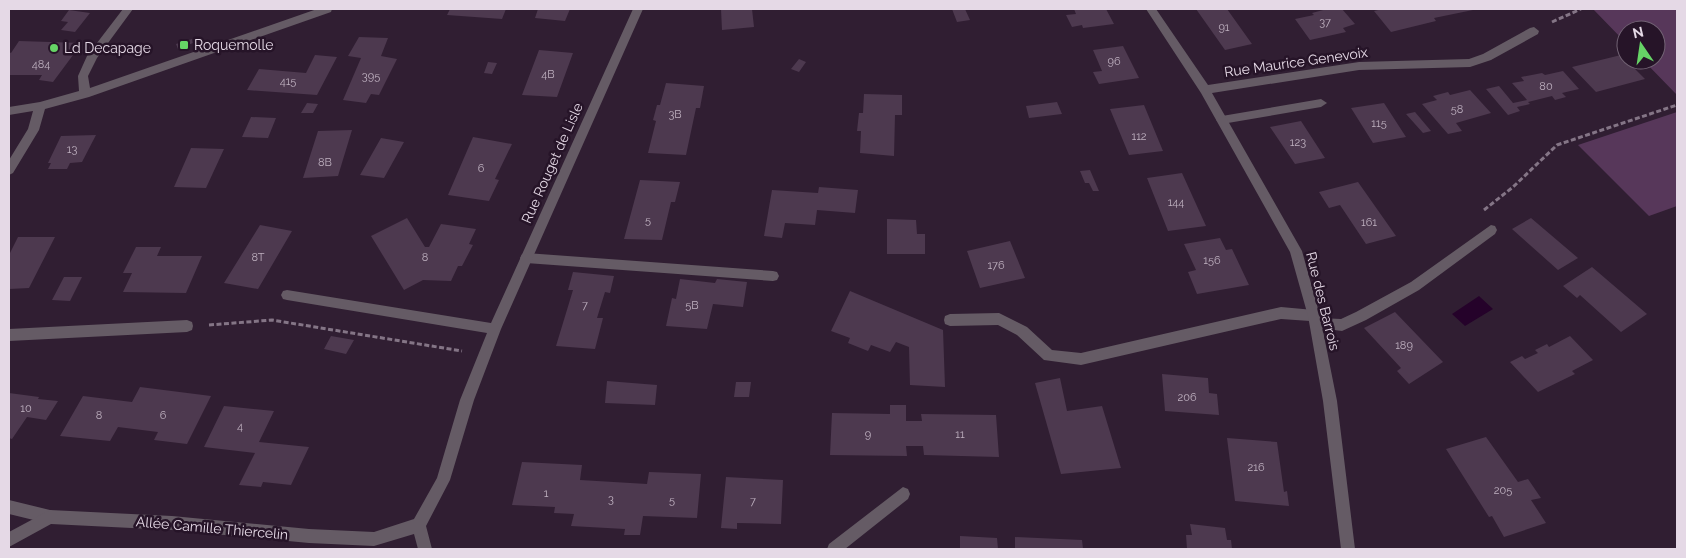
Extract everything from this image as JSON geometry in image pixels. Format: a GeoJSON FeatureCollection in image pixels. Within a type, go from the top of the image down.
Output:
{"type":"FeatureCollection","features":[{"type":"Feature","properties":{"kind":"street"},"geometry":{"type":"LineString","coordinates":[[85,94],[83,76],[92,56],[128,9]]}},
{"type":"Feature","properties":{"kind":"street"},"geometry":{"type":"LineString","coordinates":[[9,111],[40,106],[85,94],[326,9]]}},
{"type":"Feature","properties":{"kind":"street","name":"Rue Rouget de Lisle"},"geometry":{"type":"LineString","coordinates":[[419,525],[443,480],[467,400],[495,330],[638,9]]}},
{"type":"Feature","properties":{"kind":"street","name":"Rue des Barrois"},"geometry":{"type":"LineString","coordinates":[[1151,9],[1206,90],[1296,251],[1315,320],[1330,401],[1348,549]]}},
{"type":"Feature","properties":{"kind":"street","name":"Rue Maurice Genevoix"},"geometry":{"type":"LineString","coordinates":[[1206,90],[1359,66],[1470,63],[1487,57],[1534,31]]}},
{"type":"Feature","properties":{"kind":"street"},"geometry":{"type":"LineString","coordinates":[[1222,120],[1321,103]]}},
{"type":"Feature","properties":{"kind":"street"},"geometry":{"type":"LineString","coordinates":[[9,170],[33,130],[40,106]]}},
{"type":"Feature","properties":{"kind":"street"},"geometry":{"type":"LineString","coordinates":[[950,320],[1000,319],[1022,331],[1049,356],[1080,359],[1281,313],[1342,325],[1415,286],[1491,230]]}},
{"type":"Feature","properties":{"kind":"street"},"geometry":{"type":"LineString","coordinates":[[526,258],[773,276]]}},
{"type":"Feature","properties":{"kind":"street"},"geometry":{"type":"LineString","coordinates":[[287,295],[495,330]]}},
{"type":"Feature","properties":{"kind":"street"},"geometry":{"type":"LineString","coordinates":[[9,335],[187,326]]}},
{"type":"Feature","properties":{"kind":"street"},"geometry":{"type":"LineString","coordinates":[[834,549],[903,494]]}},
{"type":"Feature","properties":{"kind":"street","name":"Allée Camille Thiercelin"},"geometry":{"type":"LineString","coordinates":[[9,507],[50,517],[172,522],[308,536],[374,539],[419,525]]}},
{"type":"Feature","properties":{"kind":"street"},"geometry":{"type":"LineString","coordinates":[[9,540],[50,517]]}},
{"type":"Feature","properties":{"kind":"street"},"geometry":{"type":"LineString","coordinates":[[419,525],[425,549]]}},
{"type":"Feature","properties":{"kind":"path"},"geometry":{"type":"LineString","coordinates":[[1534,31],[1580,9]]}},
{"type":"Feature","properties":{"kind":"path"},"geometry":{"type":"LineString","coordinates":[[1482,211],[1513,187],[1557,145],[1677,105]]}},
{"type":"Feature","properties":{"kind":"path"},"geometry":{"type":"LineString","coordinates":[[187,326],[272,320],[485,355]]}},
{"type":"Feature","properties":{"kind":"shaded area"},"geometry":{"type":"Polygon","coordinates":[[[1593,9],[1677,9],[1677,95],[1653,70],[1666,70],[1666,20],[1616,20],[1616,33],[1593,9]]]}},
{"type":"Feature","properties":{"kind":"shaded area"},"geometry":{"type":"Polygon","coordinates":[[[1677,112],[1677,206],[1649,216],[1578,145],[1677,112]]]}},
{"type":"Feature","properties":{"kind":"shaded area"},"geometry":{"type":"Polygon","coordinates":[[[1479,296],[1493,309],[1465,326],[1452,314],[1479,296]]]}},
{"type":"Feature","properties":{"kind":"building"},"geometry":{"type":"Polygon","coordinates":[[[450,9],[506,9],[502,19],[447,15],[450,9]]]}},
{"type":"Feature","properties":{"kind":"building"},"geometry":{"type":"Polygon","coordinates":[[[538,9],[570,9],[565,21],[535,18],[538,9]]]}},
{"type":"Feature","properties":{"kind":"building"},"geometry":{"type":"Polygon","coordinates":[[[721,9],[752,9],[754,27],[722,30],[721,9]]]}},
{"type":"Feature","properties":{"kind":"building"},"geometry":{"type":"Polygon","coordinates":[[[952,9],[965,9],[970,20],[957,22],[952,9]]]}},
{"type":"Feature","properties":{"kind":"building"},"geometry":{"type":"Polygon","coordinates":[[[1074,9],[1106,9],[1114,24],[1083,28],[1082,25],[1072,27],[1066,15],[1076,14],[1074,9]]]}},
{"type":"Feature","properties":{"kind":"building"},"geometry":{"type":"Polygon","coordinates":[[[1196,9],[1227,9],[1252,44],[1225,50],[1196,9]]]}},
{"type":"Feature","properties":{"kind":"building"},"geometry":{"type":"Polygon","coordinates":[[[1327,9],[1342,9],[1355,24],[1343,28],[1346,32],[1310,40],[1295,19],[1314,15],[1312,13],[1327,9]]]}},
{"type":"Feature","properties":{"kind":"building"},"geometry":{"type":"Polygon","coordinates":[[[1383,9],[1473,10],[1434,18],[1436,21],[1391,32],[1374,11],[1383,9]]]}},
{"type":"Feature","properties":{"kind":"building"},"geometry":{"type":"Polygon","coordinates":[[[69,10],[90,13],[75,32],[61,30],[68,22],[61,21],[69,10]]]}},
{"type":"Feature","properties":{"kind":"building"},"geometry":{"type":"Polygon","coordinates":[[[359,37],[388,38],[381,56],[397,59],[379,95],[371,94],[366,103],[343,100],[361,58],[348,56],[359,37]]]}},
{"type":"Feature","properties":{"kind":"building"},"geometry":{"type":"Polygon","coordinates":[[[192,39],[193,43],[178,49],[176,44],[192,39]]]}},
{"type":"Feature","properties":{"kind":"building"},"geometry":{"type":"Polygon","coordinates":[[[19,41],[82,43],[53,82],[39,80],[42,75],[9,75],[9,52],[11,53],[19,41]]]}},
{"type":"Feature","properties":{"kind":"building"},"geometry":{"type":"Polygon","coordinates":[[[1123,46],[1139,78],[1099,84],[1093,72],[1102,71],[1093,50],[1123,46]]]}},
{"type":"Feature","properties":{"kind":"building"},"geometry":{"type":"Polygon","coordinates":[[[539,50],[573,53],[557,97],[522,95],[539,50]]]}},
{"type":"Feature","properties":{"kind":"building"},"geometry":{"type":"Polygon","coordinates":[[[315,55],[337,57],[317,95],[247,90],[259,69],[306,73],[315,55]]]}},
{"type":"Feature","properties":{"kind":"building"},"geometry":{"type":"Polygon","coordinates":[[[1616,56],[1616,70],[1636,70],[1645,79],[1596,92],[1572,67],[1616,56]]]}},
{"type":"Feature","properties":{"kind":"building"},"geometry":{"type":"Polygon","coordinates":[[[799,59],[806,62],[799,72],[791,69],[799,59]]]}},
{"type":"Feature","properties":{"kind":"building"},"geometry":{"type":"Polygon","coordinates":[[[488,62],[497,63],[492,74],[484,73],[488,62]]]}},
{"type":"Feature","properties":{"kind":"building"},"geometry":{"type":"Polygon","coordinates":[[[1563,71],[1579,89],[1562,93],[1566,97],[1555,100],[1552,96],[1528,102],[1530,104],[1517,107],[1520,111],[1508,115],[1486,89],[1499,86],[1513,103],[1527,100],[1512,83],[1524,81],[1521,77],[1563,71]]]}},
{"type":"Feature","properties":{"kind":"building"},"geometry":{"type":"Polygon","coordinates":[[[666,83],[704,86],[700,108],[696,108],[686,155],[648,153],[656,121],[653,120],[657,105],[660,105],[666,83]]]}},
{"type":"Feature","properties":{"kind":"building"},"geometry":{"type":"Polygon","coordinates":[[[1470,90],[1491,113],[1456,123],[1462,131],[1448,134],[1422,104],[1437,100],[1433,96],[1448,92],[1450,95],[1470,90]]]}},
{"type":"Feature","properties":{"kind":"building"},"geometry":{"type":"Polygon","coordinates":[[[864,94],[902,95],[902,115],[895,115],[894,156],[860,153],[861,131],[857,131],[859,113],[863,113],[864,94]]]}},
{"type":"Feature","properties":{"kind":"building"},"geometry":{"type":"Polygon","coordinates":[[[1057,102],[1062,114],[1029,118],[1026,106],[1057,102]]]}},
{"type":"Feature","properties":{"kind":"building"},"geometry":{"type":"Polygon","coordinates":[[[307,103],[318,104],[313,113],[301,113],[307,103]]]}},
{"type":"Feature","properties":{"kind":"building"},"geometry":{"type":"Polygon","coordinates":[[[1384,103],[1406,137],[1373,143],[1351,108],[1384,103]]]}},
{"type":"Feature","properties":{"kind":"building"},"geometry":{"type":"Polygon","coordinates":[[[1144,105],[1163,151],[1129,155],[1110,109],[1144,105]]]}},
{"type":"Feature","properties":{"kind":"building"},"geometry":{"type":"Polygon","coordinates":[[[1415,112],[1431,131],[1423,133],[1406,114],[1415,112]]]}},
{"type":"Feature","properties":{"kind":"building"},"geometry":{"type":"Polygon","coordinates":[[[251,117],[276,118],[268,138],[242,137],[251,117]]]}},
{"type":"Feature","properties":{"kind":"building"},"geometry":{"type":"Polygon","coordinates":[[[1301,121],[1325,158],[1295,164],[1270,127],[1301,121]]]}},
{"type":"Feature","properties":{"kind":"building"},"geometry":{"type":"Polygon","coordinates":[[[352,130],[338,176],[303,178],[318,131],[352,130]]]}},
{"type":"Feature","properties":{"kind":"building"},"geometry":{"type":"Polygon","coordinates":[[[96,135],[82,162],[70,163],[67,169],[48,169],[51,163],[48,163],[61,136],[96,135]]]}},
{"type":"Feature","properties":{"kind":"building"},"geometry":{"type":"Polygon","coordinates":[[[473,137],[512,144],[495,179],[499,180],[489,201],[448,195],[473,137]]]}},
{"type":"Feature","properties":{"kind":"building"},"geometry":{"type":"Polygon","coordinates":[[[381,138],[404,142],[384,178],[360,175],[381,138]]]}},
{"type":"Feature","properties":{"kind":"building"},"geometry":{"type":"Polygon","coordinates":[[[191,148],[224,149],[206,188],[174,187],[191,148]]]}},
{"type":"Feature","properties":{"kind":"building"},"geometry":{"type":"Polygon","coordinates":[[[1090,170],[1099,191],[1093,191],[1089,183],[1085,183],[1080,171],[1090,170]]]}},
{"type":"Feature","properties":{"kind":"building"},"geometry":{"type":"Polygon","coordinates":[[[1182,173],[1206,226],[1168,231],[1147,178],[1182,173]]]}},
{"type":"Feature","properties":{"kind":"building"},"geometry":{"type":"Polygon","coordinates":[[[640,180],[680,182],[675,202],[671,202],[662,240],[624,239],[640,180]]]}},
{"type":"Feature","properties":{"kind":"building"},"geometry":{"type":"Polygon","coordinates":[[[1358,182],[1396,236],[1366,244],[1340,205],[1329,208],[1319,192],[1358,182]]]}},
{"type":"Feature","properties":{"kind":"building"},"geometry":{"type":"Polygon","coordinates":[[[819,187],[858,190],[855,213],[817,210],[815,225],[785,223],[782,238],[764,236],[772,190],[818,193],[819,187]]]}},
{"type":"Feature","properties":{"kind":"building"},"geometry":{"type":"Polygon","coordinates":[[[407,218],[425,247],[429,247],[441,224],[476,229],[469,244],[473,245],[462,266],[458,266],[451,281],[423,280],[404,290],[371,236],[407,218]]]}},
{"type":"Feature","properties":{"kind":"building"},"geometry":{"type":"Polygon","coordinates":[[[1531,218],[1578,258],[1558,270],[1512,229],[1531,218]]]}},
{"type":"Feature","properties":{"kind":"building"},"geometry":{"type":"Polygon","coordinates":[[[887,219],[916,220],[917,234],[925,234],[925,254],[887,254],[887,219]]]}},
{"type":"Feature","properties":{"kind":"building"},"geometry":{"type":"Polygon","coordinates":[[[260,225],[292,231],[258,289],[224,283],[260,225]]]}},
{"type":"Feature","properties":{"kind":"building"},"geometry":{"type":"Polygon","coordinates":[[[18,237],[55,237],[29,288],[9,289],[9,255],[18,237]]]}},
{"type":"Feature","properties":{"kind":"building"},"geometry":{"type":"Polygon","coordinates":[[[1220,238],[1226,250],[1232,249],[1249,285],[1197,294],[1188,272],[1196,270],[1184,244],[1220,238]]]}},
{"type":"Feature","properties":{"kind":"building"},"geometry":{"type":"Polygon","coordinates":[[[1010,241],[1025,278],[980,288],[967,251],[1010,241]]]}},
{"type":"Feature","properties":{"kind":"building"},"geometry":{"type":"Polygon","coordinates":[[[136,247],[161,247],[157,256],[202,256],[186,293],[123,292],[132,273],[123,273],[136,247]]]}},
{"type":"Feature","properties":{"kind":"building"},"geometry":{"type":"Polygon","coordinates":[[[1592,267],[1647,314],[1621,332],[1580,295],[1577,298],[1563,286],[1592,267]]]}},
{"type":"Feature","properties":{"kind":"building"},"geometry":{"type":"Polygon","coordinates":[[[573,272],[614,276],[610,293],[605,292],[597,318],[603,318],[595,349],[556,346],[573,290],[568,290],[573,272]]]}},
{"type":"Feature","properties":{"kind":"building"},"geometry":{"type":"Polygon","coordinates":[[[64,277],[82,277],[70,301],[52,300],[64,277]]]}},
{"type":"Feature","properties":{"kind":"building"},"geometry":{"type":"Polygon","coordinates":[[[680,279],[715,283],[717,279],[747,282],[743,307],[713,304],[707,329],[666,326],[672,298],[676,299],[680,279]]]}},
{"type":"Feature","properties":{"kind":"building"},"geometry":{"type":"Polygon","coordinates":[[[850,291],[943,330],[945,387],[910,385],[909,347],[896,342],[890,352],[871,345],[868,351],[848,343],[850,338],[831,331],[850,291]]]}},
{"type":"Feature","properties":{"kind":"building"},"geometry":{"type":"Polygon","coordinates":[[[1395,312],[1443,362],[1409,384],[1397,371],[1401,368],[1364,328],[1395,312]]]}},
{"type":"Feature","properties":{"kind":"building"},"geometry":{"type":"Polygon","coordinates":[[[331,336],[354,340],[346,354],[324,349],[331,336]]]}},
{"type":"Feature","properties":{"kind":"building"},"geometry":{"type":"Polygon","coordinates":[[[1570,336],[1593,360],[1572,371],[1575,374],[1538,392],[1510,362],[1522,356],[1525,359],[1538,353],[1535,350],[1547,344],[1549,347],[1570,336]]]}},
{"type":"Feature","properties":{"kind":"building"},"geometry":{"type":"Polygon","coordinates":[[[1162,374],[1208,378],[1209,393],[1217,394],[1219,415],[1165,411],[1162,374]]]}},
{"type":"Feature","properties":{"kind":"building"},"geometry":{"type":"Polygon","coordinates":[[[1060,378],[1067,411],[1102,406],[1121,468],[1061,474],[1035,383],[1060,378]]]}},
{"type":"Feature","properties":{"kind":"building"},"geometry":{"type":"Polygon","coordinates":[[[607,381],[657,385],[655,405],[605,403],[607,381]]]}},
{"type":"Feature","properties":{"kind":"building"},"geometry":{"type":"Polygon","coordinates":[[[736,382],[751,382],[749,397],[734,397],[736,382]]]}},
{"type":"Feature","properties":{"kind":"building"},"geometry":{"type":"Polygon","coordinates":[[[140,387],[211,396],[187,444],[154,440],[158,432],[118,427],[110,441],[60,436],[83,396],[132,402],[140,387]]]}},
{"type":"Feature","properties":{"kind":"building"},"geometry":{"type":"Polygon","coordinates":[[[9,393],[58,401],[46,420],[27,417],[12,439],[9,438],[9,393]]]}},
{"type":"Feature","properties":{"kind":"building"},"geometry":{"type":"Polygon","coordinates":[[[890,405],[906,405],[906,421],[922,421],[921,414],[996,415],[999,457],[924,455],[923,446],[906,446],[907,456],[830,455],[832,413],[890,414],[890,405]]]}},
{"type":"Feature","properties":{"kind":"building"},"geometry":{"type":"Polygon","coordinates":[[[224,406],[274,411],[259,442],[309,447],[291,485],[263,482],[261,487],[239,485],[255,453],[204,447],[224,406]]]}},
{"type":"Feature","properties":{"kind":"building"},"geometry":{"type":"Polygon","coordinates":[[[1486,437],[1518,482],[1528,479],[1541,498],[1531,500],[1546,523],[1504,537],[1492,516],[1489,517],[1446,449],[1486,437]]]}},
{"type":"Feature","properties":{"kind":"building"},"geometry":{"type":"Polygon","coordinates":[[[1227,438],[1277,442],[1284,492],[1287,491],[1289,506],[1235,501],[1227,438]]]}},
{"type":"Feature","properties":{"kind":"building"},"geometry":{"type":"Polygon","coordinates":[[[522,462],[582,465],[580,480],[647,484],[649,472],[701,474],[697,518],[643,516],[640,535],[624,535],[625,529],[571,526],[574,514],[554,513],[555,507],[512,505],[522,462]]]}},
{"type":"Feature","properties":{"kind":"building"},"geometry":{"type":"Polygon","coordinates":[[[726,477],[783,480],[781,524],[737,523],[737,529],[721,528],[726,477]]]}},
{"type":"Feature","properties":{"kind":"building"},"geometry":{"type":"Polygon","coordinates":[[[1190,524],[1225,528],[1227,540],[1231,540],[1232,549],[1187,549],[1186,535],[1192,535],[1190,524]]]}},
{"type":"Feature","properties":{"kind":"building"},"geometry":{"type":"Polygon","coordinates":[[[960,536],[997,538],[998,549],[960,549],[960,536]]]}},
{"type":"Feature","properties":{"kind":"building"},"geometry":{"type":"Polygon","coordinates":[[[1015,537],[1082,540],[1083,549],[1015,549],[1015,537]]]}},
{"type":"Feature","properties":{"kind":"place","name":"Roquemolle"},"geometry":{"type":"Point","coordinates":[184,45]}},
{"type":"Feature","properties":{"kind":"place","name":"Ld Decapage"},"geometry":{"type":"Point","coordinates":[54,48]}}]}
